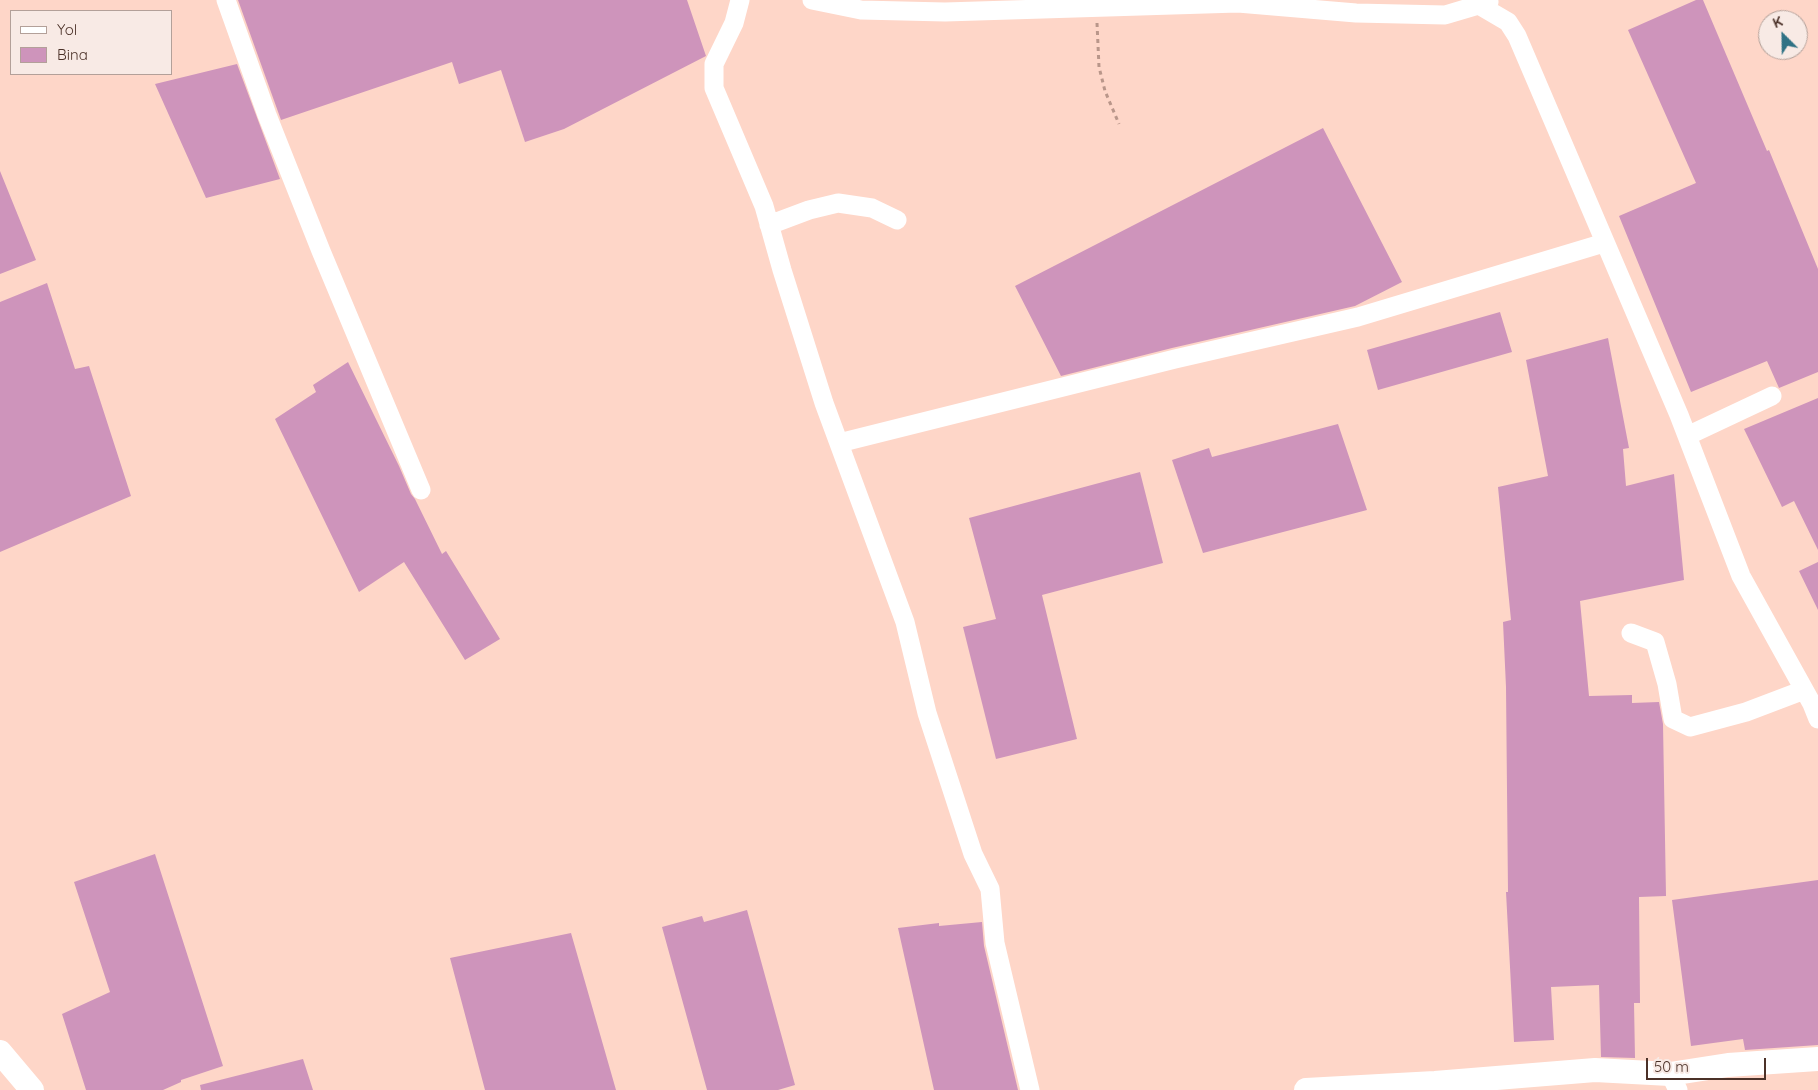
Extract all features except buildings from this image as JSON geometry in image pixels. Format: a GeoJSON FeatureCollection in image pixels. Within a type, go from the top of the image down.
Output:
{"type":"FeatureCollection","features":[{"type":"Feature","properties":{"kind":"street"},"geometry":{"type":"LineString","coordinates":[[226,0],[267,115],[303,206],[421,490]]}},
{"type":"Feature","properties":{"kind":"street"},"geometry":{"type":"LineString","coordinates":[[740,0],[734,23],[714,64],[714,88],[764,206],[824,403],[905,622],[927,713],[974,854],[990,889],[995,943],[1030,1090]]}},
{"type":"Feature","properties":{"kind":"street"},"geometry":{"type":"LineString","coordinates":[[812,0],[862,10],[945,12],[1103,5],[1238,3],[1356,13],[1445,15],[1487,2],[1508,22],[1517,36],[1687,436],[1741,576],[1813,704],[1746,712],[1690,727],[1673,719],[1655,642],[1631,633]]}},
{"type":"Feature","properties":{"kind":"street"},"geometry":{"type":"LineString","coordinates":[[769,225],[808,210],[838,203],[872,208],[897,220]]}},
{"type":"Feature","properties":{"kind":"street"},"geometry":{"type":"LineString","coordinates":[[839,443],[1175,359],[1358,317],[1604,243]]}},
{"type":"Feature","properties":{"kind":"street"},"geometry":{"type":"LineString","coordinates":[[1687,436],[1772,396]]}},
{"type":"Feature","properties":{"kind":"street"},"geometry":{"type":"LineString","coordinates":[[0,1052],[32,1090]]}},
{"type":"Feature","properties":{"kind":"street"},"geometry":{"type":"LineString","coordinates":[[1306,1090],[1435,1083],[1595,1070],[1674,1082],[1728,1065],[1818,1059]]}},
{"type":"Feature","properties":{"kind":"path"},"geometry":{"type":"LineString","coordinates":[[1103,5],[1099,67],[1105,91],[1119,124]]}}]}
